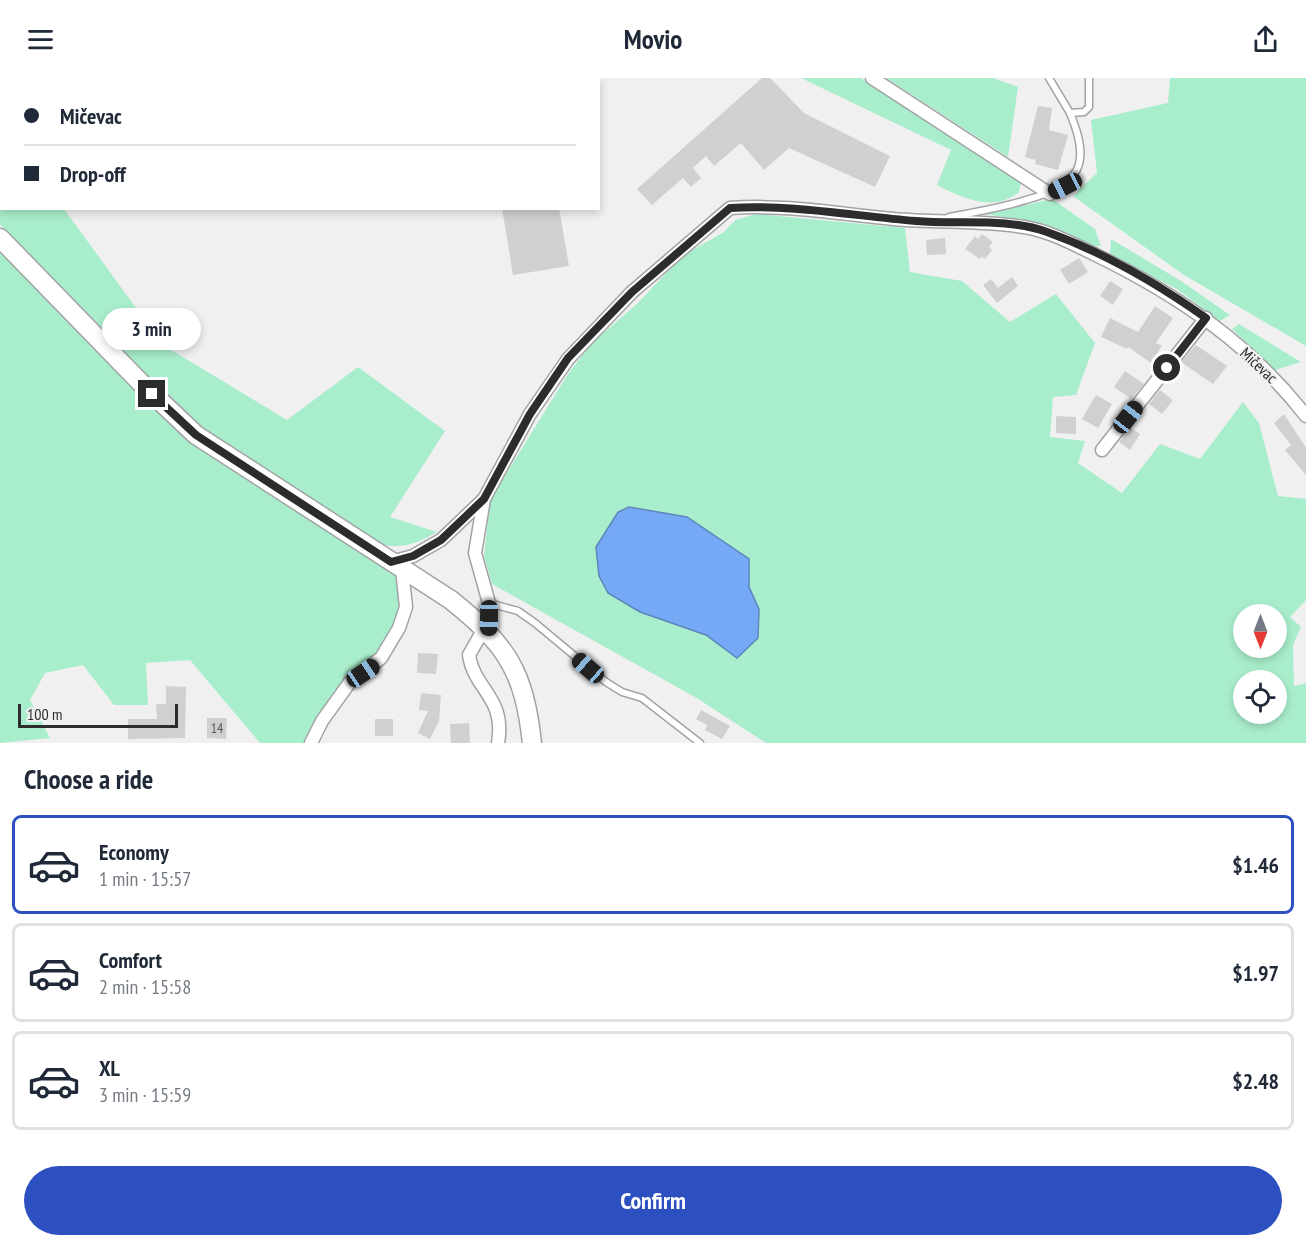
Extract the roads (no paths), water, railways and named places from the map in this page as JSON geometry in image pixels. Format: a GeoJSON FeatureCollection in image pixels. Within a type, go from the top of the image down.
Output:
{"type":"FeatureCollection","features":[{"type":"Feature","properties":{"kind":"main road"},"geometry":{"type":"LineString","coordinates":[[0,238],[140,382],[196,435],[451,600],[487,630],[509,658],[517,674],[529,712],[532,743]]}},
{"type":"Feature","properties":{"kind":"street"},"geometry":{"type":"LineString","coordinates":[[872,78],[1050,194]]}},
{"type":"Feature","properties":{"kind":"street","name":"Mičevac"},"geometry":{"type":"LineString","coordinates":[[397,566],[441,540],[484,499],[530,414],[568,358],[632,292],[730,208],[788,208],[919,222],[989,223],[1046,232],[1135,274],[1206,318],[1268,372],[1306,416]]}},
{"type":"Feature","properties":{"kind":"street"},"geometry":{"type":"LineString","coordinates":[[1102,450],[1206,318]]}},
{"type":"Feature","properties":{"kind":"street"},"geometry":{"type":"LineString","coordinates":[[484,499],[475,553],[489,603],[487,630],[469,655],[472,669],[494,702],[498,719],[498,743]]}},
{"type":"Feature","properties":{"kind":"street"},"geometry":{"type":"LineString","coordinates":[[311,743],[322,721],[350,682],[381,658],[399,628],[406,607],[397,566]]}},
{"type":"Feature","properties":{"kind":"lane"},"geometry":{"type":"LineString","coordinates":[[919,222],[994,209],[1050,194],[1065,186],[1077,170],[1081,147],[1070,113],[1049,78]]}},
{"type":"Feature","properties":{"kind":"lane"},"geometry":{"type":"LineString","coordinates":[[1070,113],[1084,112],[1089,107],[1089,78]]}},
{"type":"Feature","properties":{"kind":"lane"},"geometry":{"type":"LineString","coordinates":[[489,603],[518,611],[606,682],[622,692],[642,698],[700,743]]}},
{"type":"Feature","properties":{"kind":"water"},"geometry":{"type":"Polygon","coordinates":[[[629,507],[687,517],[749,559],[749,587],[759,609],[758,638],[737,658],[706,635],[640,612],[608,593],[599,576],[596,547],[618,512],[629,507]]]}}]}
